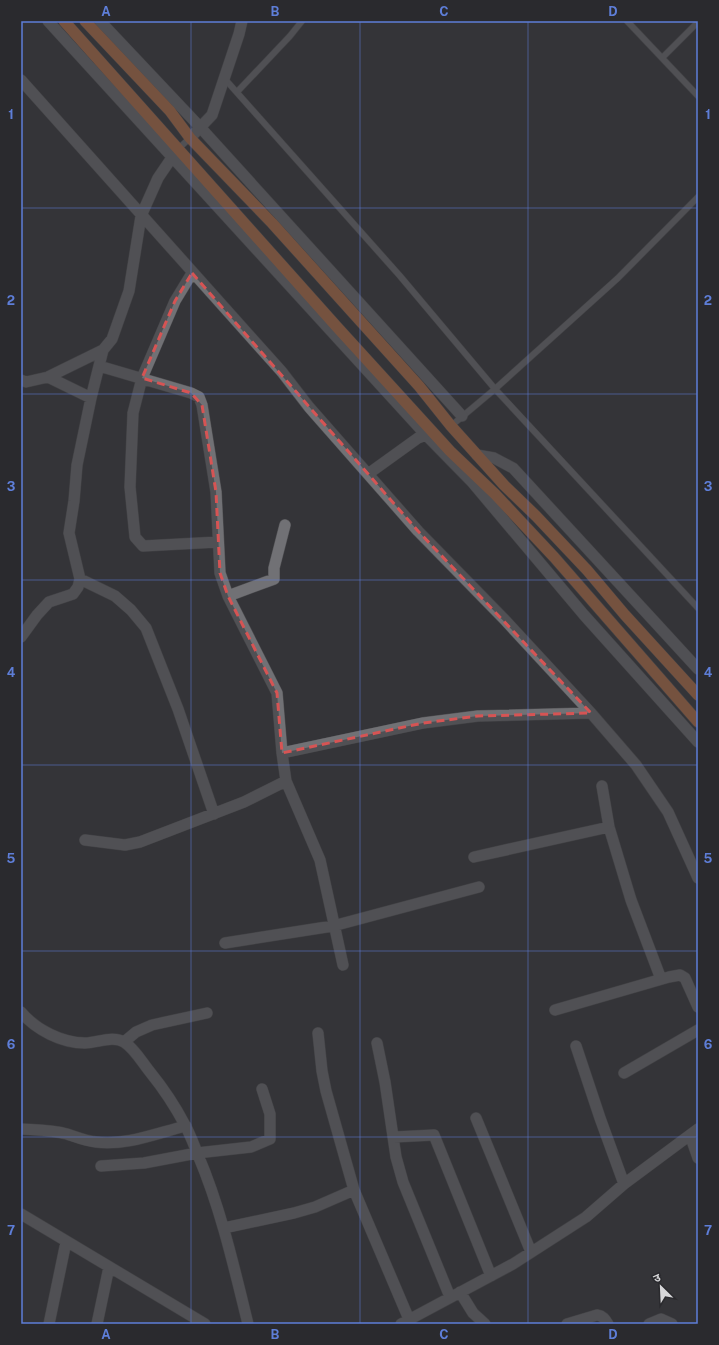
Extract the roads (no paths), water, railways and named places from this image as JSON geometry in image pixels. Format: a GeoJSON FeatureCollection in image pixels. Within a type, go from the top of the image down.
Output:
{"type":"FeatureCollection","features":[{"type":"Feature","properties":{"kind":"highway"},"geometry":{"type":"LineString","coordinates":[[64,21],[175,154],[286,270],[429,433],[495,494],[554,557],[698,722]]}},
{"type":"Feature","properties":{"kind":"highway"},"geometry":{"type":"LineString","coordinates":[[85,21],[170,111],[190,138],[272,223],[420,386],[451,426],[504,485],[536,516],[587,570],[625,615],[698,695]]}},
{"type":"Feature","properties":{"kind":"street"},"geometry":{"type":"LineString","coordinates":[[21,380],[26,382],[48,377],[103,350],[112,339],[129,291],[142,216],[158,178],[175,154],[48,21]]}},
{"type":"Feature","properties":{"kind":"street"},"geometry":{"type":"LineString","coordinates":[[100,21],[200,127],[462,416]]}},
{"type":"Feature","properties":{"kind":"street"},"geometry":{"type":"LineString","coordinates":[[190,138],[212,115],[242,21]]}},
{"type":"Feature","properties":{"kind":"street"},"geometry":{"type":"LineString","coordinates":[[21,80],[282,372],[309,407],[418,531],[504,619],[592,713],[636,765],[668,812],[698,878]]}},
{"type":"Feature","properties":{"kind":"street"},"geometry":{"type":"LineString","coordinates":[[192,273],[175,301],[142,378],[134,413],[130,480],[135,537],[143,546],[218,542]]}},
{"type":"Feature","properties":{"kind":"street"},"geometry":{"type":"LineString","coordinates":[[21,637],[37,615],[49,602],[73,594],[78,588],[80,579],[68,533],[74,501],[77,465],[103,350]]}},
{"type":"Feature","properties":{"kind":"street"},"geometry":{"type":"LineString","coordinates":[[99,366],[192,393],[198,397],[202,404],[216,492],[220,573],[228,596],[277,693],[286,781],[320,860],[333,926],[343,965]]}},
{"type":"Feature","properties":{"kind":"street"},"geometry":{"type":"LineString","coordinates":[[48,377],[91,398]]}},
{"type":"Feature","properties":{"kind":"street"},"geometry":{"type":"LineString","coordinates":[[368,474],[418,438],[429,433],[584,615],[698,742]]}},
{"type":"Feature","properties":{"kind":"street"},"geometry":{"type":"LineString","coordinates":[[477,455],[494,458],[512,468],[698,669]]}},
{"type":"Feature","properties":{"kind":"street"},"geometry":{"type":"LineString","coordinates":[[228,596],[274,579],[274,568],[285,525]]}},
{"type":"Feature","properties":{"kind":"street"},"geometry":{"type":"LineString","coordinates":[[80,579],[115,596],[131,610],[146,628],[178,709],[214,814]]}},
{"type":"Feature","properties":{"kind":"street"},"geometry":{"type":"LineString","coordinates":[[282,753],[424,722],[478,716],[592,713]]}},
{"type":"Feature","properties":{"kind":"street"},"geometry":{"type":"LineString","coordinates":[[85,840],[125,845],[132,844],[244,802],[286,781]]}},
{"type":"Feature","properties":{"kind":"street"},"geometry":{"type":"LineString","coordinates":[[602,786],[609,827],[631,900],[661,979]]}},
{"type":"Feature","properties":{"kind":"street"},"geometry":{"type":"LineString","coordinates":[[474,857],[609,827]]}},
{"type":"Feature","properties":{"kind":"street"},"geometry":{"type":"LineString","coordinates":[[225,943],[333,926],[479,887]]}},
{"type":"Feature","properties":{"kind":"street"},"geometry":{"type":"LineString","coordinates":[[555,1010],[661,979],[680,975],[685,978],[698,1007]]}},
{"type":"Feature","properties":{"kind":"street"},"geometry":{"type":"LineString","coordinates":[[21,1012],[33,1024],[54,1037],[84,1043],[111,1040],[119,1040],[124,1042],[160,1084],[186,1126],[217,1205],[248,1324]]}},
{"type":"Feature","properties":{"kind":"street"},"geometry":{"type":"LineString","coordinates":[[124,1042],[136,1032],[152,1025],[207,1013]]}},
{"type":"Feature","properties":{"kind":"street"},"geometry":{"type":"LineString","coordinates":[[624,1073],[698,1030]]}},
{"type":"Feature","properties":{"kind":"street"},"geometry":{"type":"LineString","coordinates":[[318,1033],[326,1092],[354,1190],[407,1323],[513,1264],[586,1217],[624,1184],[694,1132],[698,1158]]}},
{"type":"Feature","properties":{"kind":"street"},"geometry":{"type":"LineString","coordinates":[[377,1044],[385,1082],[396,1157],[403,1182],[455,1295],[485,1324]]}},
{"type":"Feature","properties":{"kind":"street"},"geometry":{"type":"LineString","coordinates":[[576,1046],[624,1184]]}},
{"type":"Feature","properties":{"kind":"street"},"geometry":{"type":"LineString","coordinates":[[101,1166],[144,1163],[197,1153],[251,1147],[270,1139],[270,1114],[262,1089]]}},
{"type":"Feature","properties":{"kind":"street"},"geometry":{"type":"LineString","coordinates":[[476,1118],[531,1252]]}},
{"type":"Feature","properties":{"kind":"street"},"geometry":{"type":"LineString","coordinates":[[21,1129],[65,1134],[96,1143],[128,1141],[186,1126]]}},
{"type":"Feature","properties":{"kind":"street"},"geometry":{"type":"LineString","coordinates":[[394,1137],[434,1135],[491,1276]]}},
{"type":"Feature","properties":{"kind":"street"},"geometry":{"type":"LineString","coordinates":[[224,1228],[315,1207],[354,1190]]}},
{"type":"Feature","properties":{"kind":"street"},"geometry":{"type":"LineString","coordinates":[[21,1214],[205,1324]]}},
{"type":"Feature","properties":{"kind":"street"},"geometry":{"type":"LineString","coordinates":[[49,1324],[66,1242]]}},
{"type":"Feature","properties":{"kind":"street"},"geometry":{"type":"LineString","coordinates":[[97,1324],[109,1267]]}},
{"type":"Feature","properties":{"kind":"street"},"geometry":{"type":"LineString","coordinates":[[568,1324],[597,1315],[602,1316],[608,1324]]}},
{"type":"Feature","properties":{"kind":"street"},"geometry":{"type":"LineString","coordinates":[[649,1324],[661,1319],[672,1324]]}},
{"type":"Feature","properties":{"kind":"lane"},"geometry":{"type":"LineString","coordinates":[[237,92],[290,36],[302,21]]}},
{"type":"Feature","properties":{"kind":"lane"},"geometry":{"type":"LineString","coordinates":[[627,21],[698,96]]}},
{"type":"Feature","properties":{"kind":"lane"},"geometry":{"type":"LineString","coordinates":[[662,58],[698,22]]}},
{"type":"Feature","properties":{"kind":"lane"},"geometry":{"type":"LineString","coordinates":[[224,78],[400,276],[495,389],[698,608]]}},
{"type":"Feature","properties":{"kind":"lane"},"geometry":{"type":"LineString","coordinates":[[175,154],[190,138]]}},
{"type":"Feature","properties":{"kind":"lane"},"geometry":{"type":"LineString","coordinates":[[451,426],[495,389],[618,278],[698,197]]}}]}
